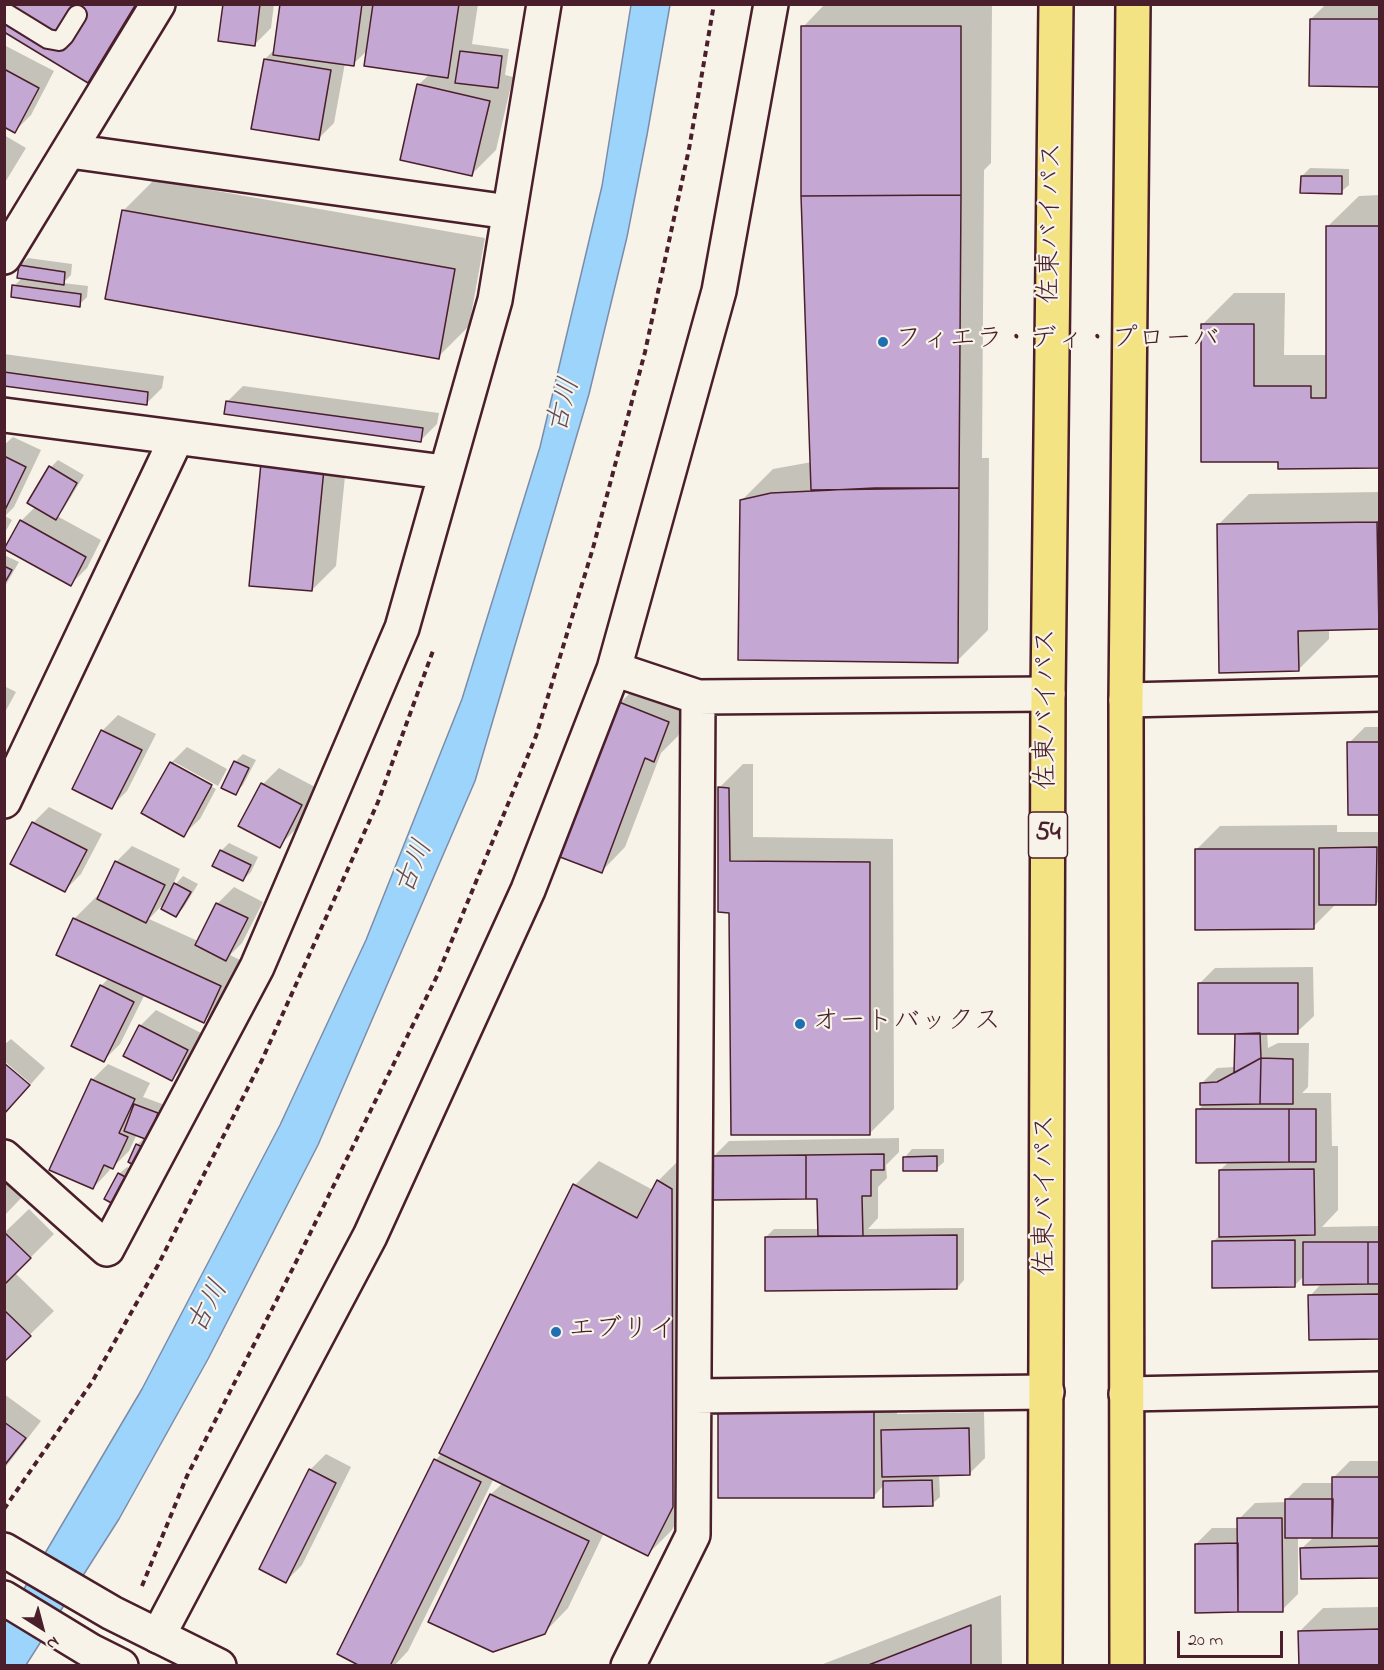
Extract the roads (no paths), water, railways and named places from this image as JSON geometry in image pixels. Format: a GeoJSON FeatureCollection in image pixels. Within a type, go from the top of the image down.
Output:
{"type":"FeatureCollection","features":[{"type":"Feature","properties":{"kind":"highway","name":"佐東バイパス"},"geometry":{"type":"LineString","coordinates":[[1045,1665],[1048,694],[1056,4]]}},
{"type":"Feature","properties":{"kind":"highway"},"geometry":{"type":"LineString","coordinates":[[1127,1665],[1126,700],[1133,4]]}},
{"type":"Feature","properties":{"kind":"street"},"geometry":{"type":"LineString","coordinates":[[4,257],[158,4]]}},
{"type":"Feature","properties":{"kind":"street"},"geometry":{"type":"LineString","coordinates":[[4,1157],[107,1250],[257,966],[402,628],[444,472],[495,300],[544,4]]}},
{"type":"Feature","properties":{"kind":"street"},"geometry":{"type":"LineString","coordinates":[[158,1636],[370,1236],[528,890],[614,669],[719,291],[771,4]]}},
{"type":"Feature","properties":{"kind":"street"},"geometry":{"type":"LineString","coordinates":[[70,151],[509,212]]}},
{"type":"Feature","properties":{"kind":"street"},"geometry":{"type":"LineString","coordinates":[[4,415],[444,472]]}},
{"type":"Feature","properties":{"kind":"street"},"geometry":{"type":"LineString","coordinates":[[4,801],[176,439]]}},
{"type":"Feature","properties":{"kind":"street"},"geometry":{"type":"LineString","coordinates":[[614,669],[698,697],[1048,694]]}},
{"type":"Feature","properties":{"kind":"street"},"geometry":{"type":"LineString","coordinates":[[1126,700],[1380,694]]}},
{"type":"Feature","properties":{"kind":"street"},"geometry":{"type":"LineString","coordinates":[[628,1665],[693,1535],[698,697]]}},
{"type":"Feature","properties":{"kind":"street"},"geometry":{"type":"LineString","coordinates":[[1126,1394],[1380,1389]]}},
{"type":"Feature","properties":{"kind":"street"},"geometry":{"type":"LineString","coordinates":[[695,1396],[1047,1392]]}},
{"type":"Feature","properties":{"kind":"street"},"geometry":{"type":"LineString","coordinates":[[5,1550],[125,1605],[158,1636],[219,1665]]}},
{"type":"Feature","properties":{"kind":"street"},"geometry":{"type":"LineString","coordinates":[[4,1598],[91,1651],[121,1665]]}},
{"type":"Feature","properties":{"kind":"lane"},"geometry":{"type":"LineString","coordinates":[[4,12],[48,39],[59,41],[77,15]]}},
{"type":"Feature","properties":{"kind":"water","name":"古川"},"geometry":{"type":"Polygon","coordinates":[[[631,5],[670,5],[627,237],[589,394],[475,781],[318,1145],[208,1359],[119,1519],[26,1665],[5,1666],[5,1621],[142,1389],[280,1125],[366,940],[462,699],[540,447],[602,186],[631,5]]]}},
{"type":"Feature","properties":{"kind":"place","name":"フィエラ・ディ・プローバ"},"geometry":{"type":"Point","coordinates":[883,342]}},
{"type":"Feature","properties":{"kind":"place","name":"オートバックス"},"geometry":{"type":"Point","coordinates":[800,1024]}},
{"type":"Feature","properties":{"kind":"place","name":"エブリイ"},"geometry":{"type":"Point","coordinates":[556,1332]}}]}
